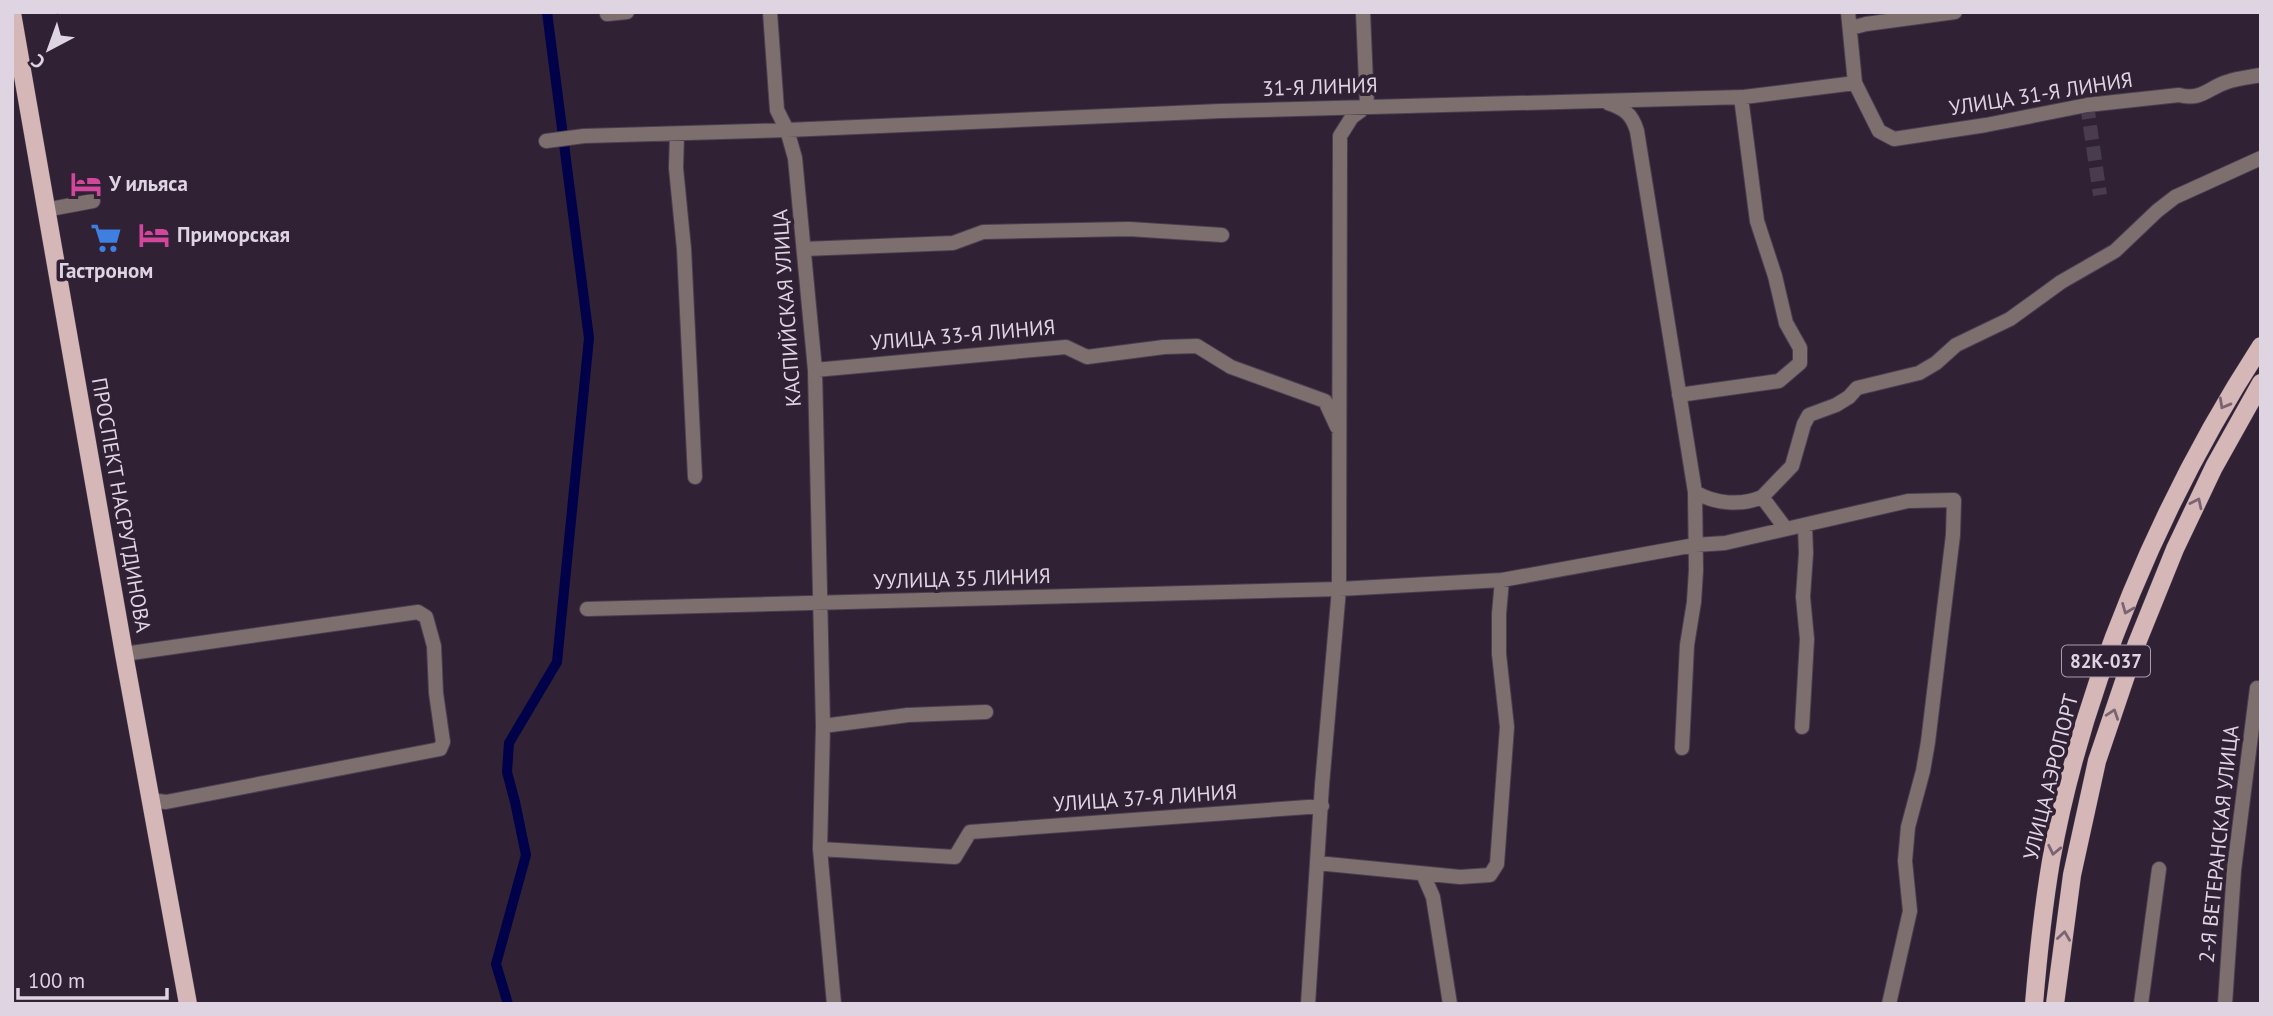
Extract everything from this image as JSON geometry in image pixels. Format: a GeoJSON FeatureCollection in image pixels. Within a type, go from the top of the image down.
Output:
{"type":"FeatureCollection","features":[{"type":"Feature","properties":{"kind":"main road","name":"ПРОСПЕКТ НАСРУТДИНОВА"},"geometry":{"type":"LineString","coordinates":[[12,13],[188,1004]]}},
{"type":"Feature","properties":{"kind":"main road","name":"УЛИЦА АЭРОПОРТ"},"geometry":{"type":"LineString","coordinates":[[2034,1004],[2040,932],[2052,859],[2083,729],[2105,663],[2163,522],[2227,398],[2261,346]]}},
{"type":"Feature","properties":{"kind":"main road","name":"УЛИЦА АЭРОПОРТ"},"geometry":{"type":"LineString","coordinates":[[2055,1004],[2072,875],[2097,761],[2137,643],[2175,549],[2214,467],[2261,383]]}},
{"type":"Feature","properties":{"kind":"street"},"geometry":{"type":"LineString","coordinates":[[607,14],[627,12]]}},
{"type":"Feature","properties":{"kind":"street","name":"КАСПИЙСКАЯ УЛИЦА"},"geometry":{"type":"LineString","coordinates":[[769,12],[777,110],[787,130],[795,158],[814,370],[823,726],[820,849],[834,1004]]}},
{"type":"Feature","properties":{"kind":"street"},"geometry":{"type":"LineString","coordinates":[[1308,1004],[1339,589],[1340,136],[1352,117],[1367,106],[1363,12]]}},
{"type":"Feature","properties":{"kind":"street"},"geometry":{"type":"LineString","coordinates":[[1848,12],[1855,83]]}},
{"type":"Feature","properties":{"kind":"street"},"geometry":{"type":"LineString","coordinates":[[1851,28],[1955,12]]}},
{"type":"Feature","properties":{"kind":"street","name":"УЛИЦА 31-Я ЛИНИЯ"},"geometry":{"type":"LineString","coordinates":[[1855,83],[1879,131],[1895,139],[2087,106],[2179,94],[2191,98],[2209,92],[2224,82],[2261,75]]}},
{"type":"Feature","properties":{"kind":"street","name":"31-Я ЛИНИЯ"},"geometry":{"type":"LineString","coordinates":[[546,141],[584,136],[1367,106],[1741,97],[1855,83]]}},
{"type":"Feature","properties":{"kind":"street"},"geometry":{"type":"LineString","coordinates":[[1679,396],[1779,382],[1800,363],[1800,348],[1786,323],[1775,276],[1757,220],[1741,97]]}},
{"type":"Feature","properties":{"kind":"street"},"geometry":{"type":"LineString","coordinates":[[1600,101],[1622,107],[1634,122],[1695,492],[1694,601],[1686,645],[1682,748]]}},
{"type":"Feature","properties":{"kind":"street"},"geometry":{"type":"LineString","coordinates":[[677,134],[676,168],[684,249],[695,477]]}},
{"type":"Feature","properties":{"kind":"street"},"geometry":{"type":"LineString","coordinates":[[1695,492],[1715,500],[1740,503],[1762,497],[1792,467],[1809,415],[1836,405],[1857,388],[1919,373],[1936,363],[1956,345],[2010,320],[2061,282],[2115,251],[2157,211],[2175,198],[2261,158]]}},
{"type":"Feature","properties":{"kind":"street"},"geometry":{"type":"LineString","coordinates":[[45,210],[93,201]]}},
{"type":"Feature","properties":{"kind":"street"},"geometry":{"type":"LineString","coordinates":[[804,249],[953,243],[983,232],[1129,229],[1222,235]]}},
{"type":"Feature","properties":{"kind":"street","name":"УЛИЦА 33-Я ЛИНИЯ"},"geometry":{"type":"LineString","coordinates":[[814,370],[1066,347],[1087,356],[1197,346],[1231,367],[1325,401],[1341,438]]}},
{"type":"Feature","properties":{"kind":"street"},"geometry":{"type":"LineString","coordinates":[[1762,497],[1786,528]]}},
{"type":"Feature","properties":{"kind":"street","name":"УУЛИЦА 35 ЛИНИЯ"},"geometry":{"type":"LineString","coordinates":[[587,610],[1339,589],[1502,580],[1695,545],[1725,543],[1908,501],[1954,499],[1953,535],[1928,742],[1908,827],[1905,861],[1910,911],[1889,1004]]}},
{"type":"Feature","properties":{"kind":"street"},"geometry":{"type":"LineString","coordinates":[[1802,727],[1807,639],[1803,597],[1807,553],[1805,526]]}},
{"type":"Feature","properties":{"kind":"street"},"geometry":{"type":"LineString","coordinates":[[1317,863],[1423,874],[1476,877],[1490,875],[1497,864],[1507,727],[1499,654],[1502,580]]}},
{"type":"Feature","properties":{"kind":"street"},"geometry":{"type":"LineString","coordinates":[[124,654],[418,612],[426,617],[434,646],[436,693],[443,742],[440,749],[166,802],[151,800]]}},
{"type":"Feature","properties":{"kind":"street","name":"2-Я ВЕТЕРАНСКАЯ УЛИЦА"},"geometry":{"type":"LineString","coordinates":[[2225,1004],[2234,870],[2257,688]]}},
{"type":"Feature","properties":{"kind":"street"},"geometry":{"type":"LineString","coordinates":[[823,726],[908,715],[986,712]]}},
{"type":"Feature","properties":{"kind":"street","name":"УЛИЦА 37-Я ЛИНИЯ"},"geometry":{"type":"LineString","coordinates":[[820,849],[955,857],[970,832],[1322,806]]}},
{"type":"Feature","properties":{"kind":"street"},"geometry":{"type":"LineString","coordinates":[[2141,1004],[2159,869]]}},
{"type":"Feature","properties":{"kind":"street"},"geometry":{"type":"LineString","coordinates":[[1423,874],[1433,897],[1450,1004]]}},
{"type":"Feature","properties":{"kind":"waterway"},"geometry":{"type":"LineString","coordinates":[[508,1004],[496,964],[526,855],[507,772],[509,743],[557,662],[589,338],[547,12]]}},
{"type":"Feature","properties":{"kind":"tunnel"},"geometry":{"type":"LineString","coordinates":[[2087,105],[2100,195]]}},
{"type":"Feature","properties":{"kind":"place","name":"У ильяса"},"geometry":{"type":"Point","coordinates":[86,184]}},
{"type":"Feature","properties":{"kind":"place","name":"Приморская"},"geometry":{"type":"Point","coordinates":[154,235]}},
{"type":"Feature","properties":{"kind":"place","name":"Гастроном"},"geometry":{"type":"Point","coordinates":[106,238]}}]}
